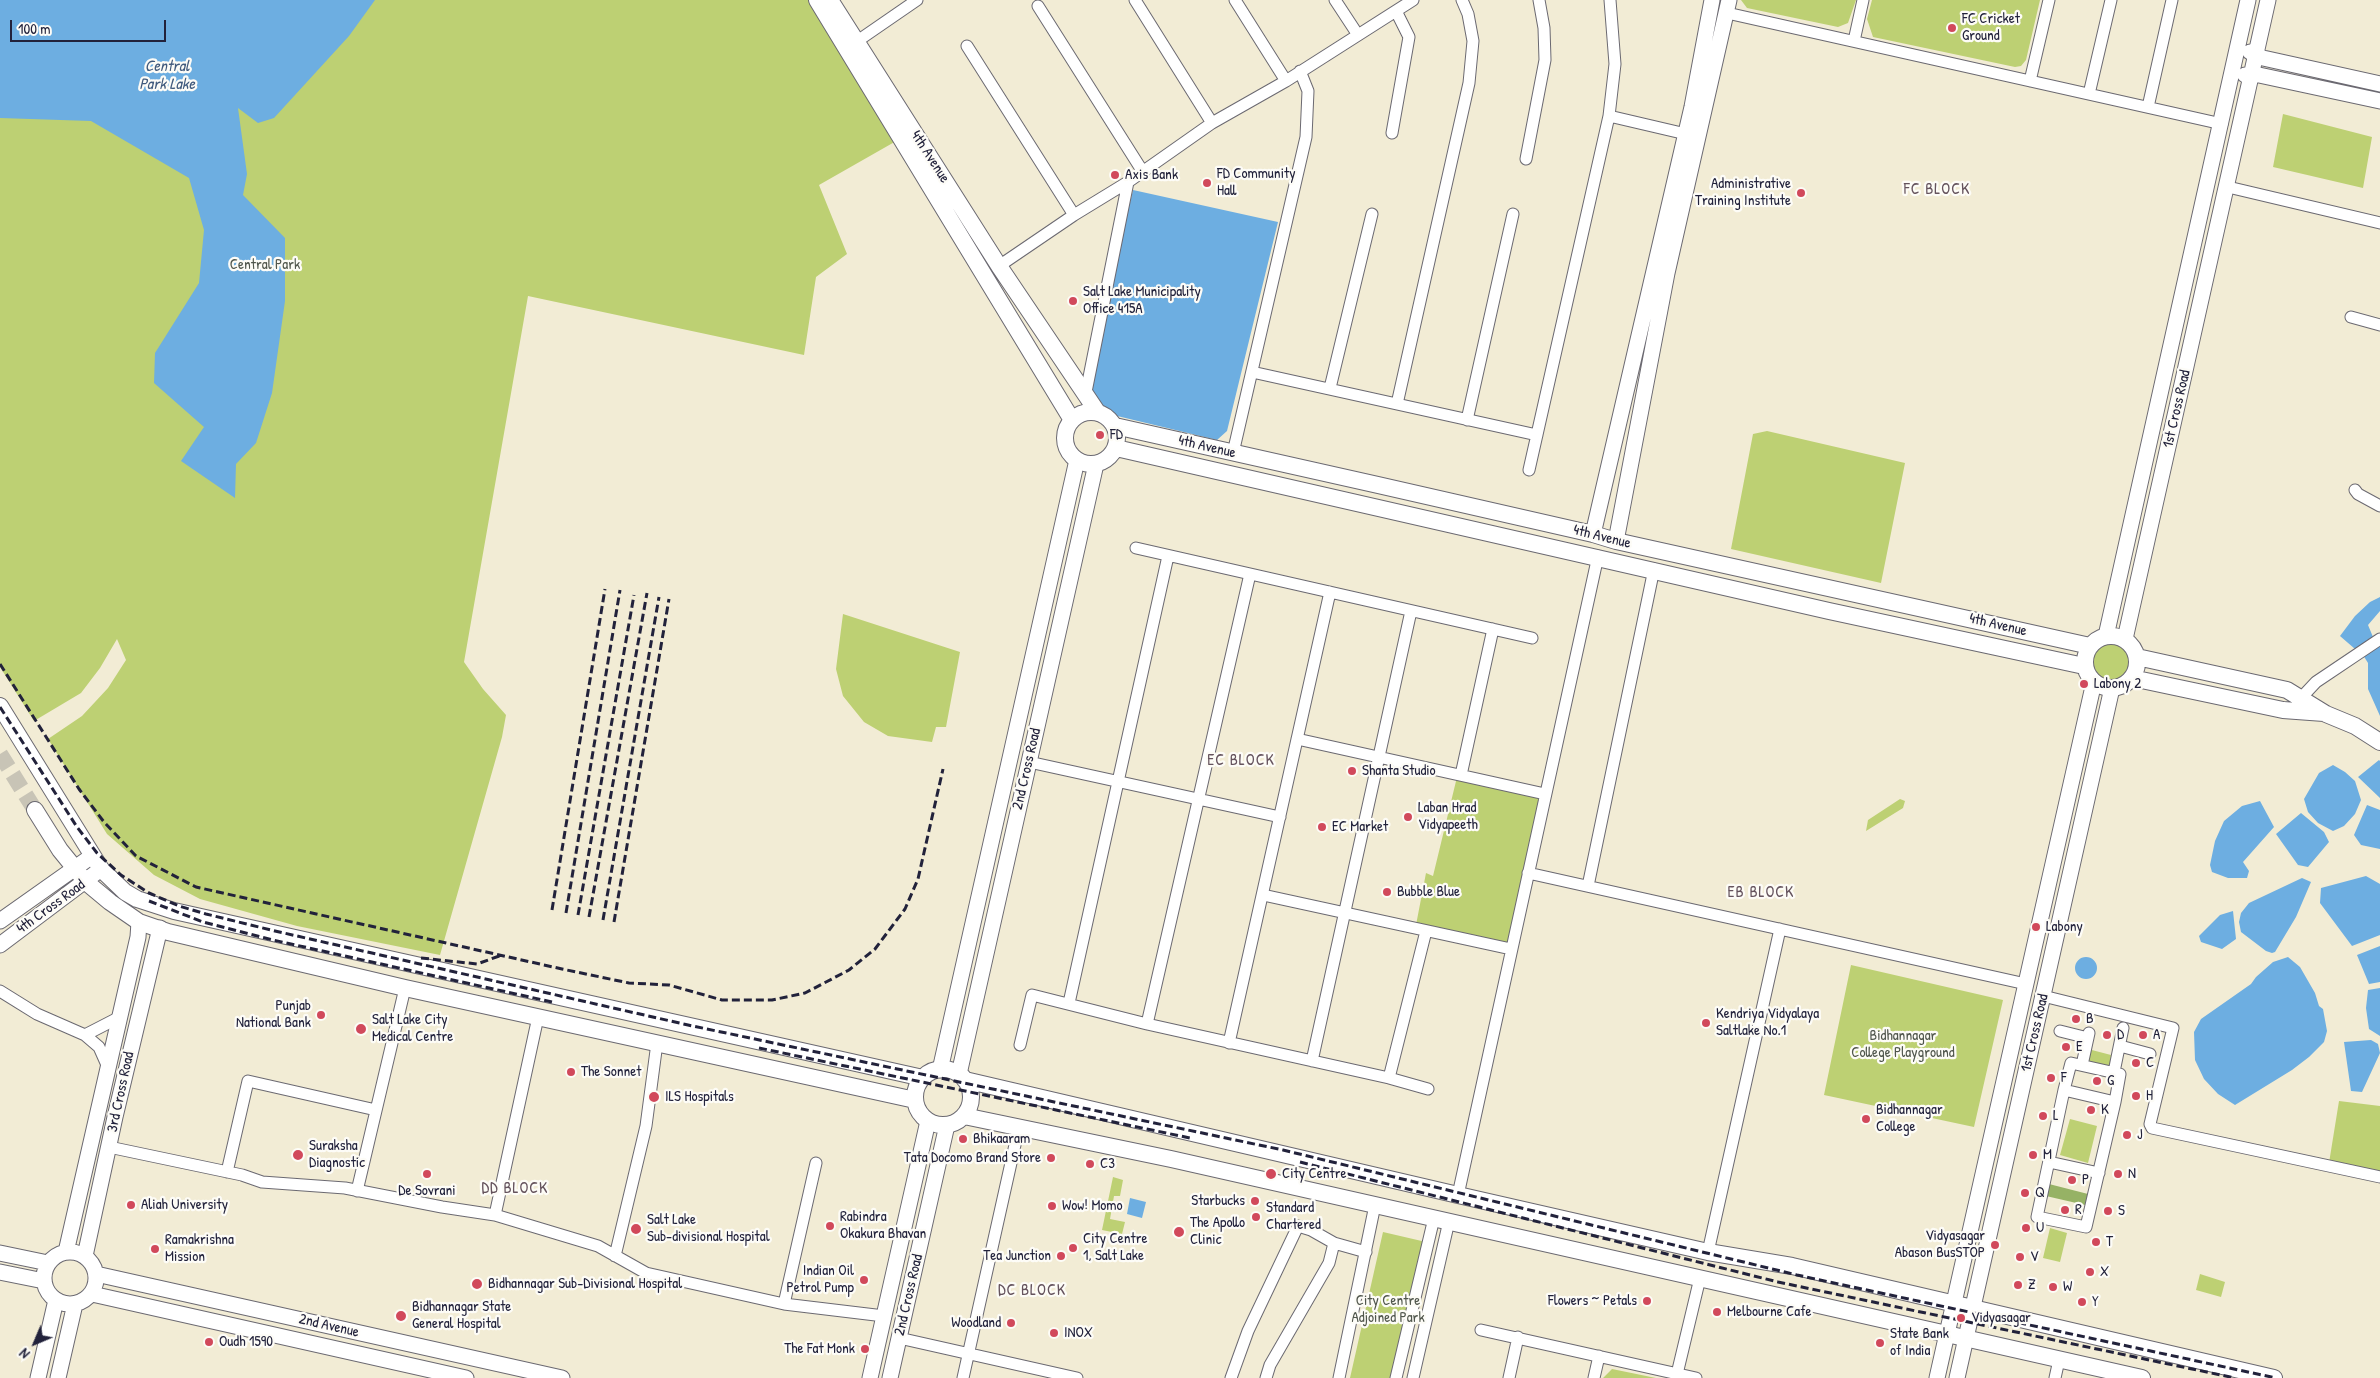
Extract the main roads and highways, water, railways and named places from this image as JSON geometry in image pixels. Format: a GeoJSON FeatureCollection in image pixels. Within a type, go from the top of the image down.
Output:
{"type":"FeatureCollection","features":[{"type":"Feature","properties":{"kind":"main road","name":"4th Avenue"},"geometry":{"type":"LineString","coordinates":[[817,0],[955,212],[999,266],[1086,392],[1098,413]]}},
{"type":"Feature","properties":{"kind":"main road","name":"4th Avenue"},"geometry":{"type":"LineString","coordinates":[[830,0],[955,212],[1072,420]]}},
{"type":"Feature","properties":{"kind":"main road"},"geometry":{"type":"LineString","coordinates":[[1088,412],[1105,416],[1115,426],[1118,438],[1116,448],[1110,457],[1096,464],[1085,464],[1071,455],[1064,440],[1067,428],[1072,420],[1088,412]]}},
{"type":"Feature","properties":{"kind":"main road","name":"4th Avenue"},"geometry":{"type":"LineString","coordinates":[[1115,426],[1593,534],[1616,542],[1833,588],[2090,646]]}},
{"type":"Feature","properties":{"kind":"main road","name":"4th Avenue"},"geometry":{"type":"LineString","coordinates":[[1116,448],[1598,556],[1829,611],[2084,666]]}},
{"type":"Feature","properties":{"kind":"main road"},"geometry":{"type":"LineString","coordinates":[[1372,506],[1378,485]]}},
{"type":"Feature","properties":{"kind":"main road"},"geometry":{"type":"LineString","coordinates":[[1518,539],[1521,518]]}},
{"type":"Feature","properties":{"kind":"main road"},"geometry":{"type":"LineString","coordinates":[[1829,611],[1833,588]]}},
{"type":"Feature","properties":{"kind":"main road"},"geometry":{"type":"LineString","coordinates":[[2106,636],[2117,636],[2125,640],[2131,645],[2137,657],[2135,673],[2132,678],[2122,686],[2112,688],[2104,688],[2094,682],[2084,666],[2086,652],[2090,646],[2099,638],[2106,636]]}},
{"type":"Feature","properties":{"kind":"main road"},"geometry":{"type":"LineString","coordinates":[[2137,657],[2288,690],[2326,714],[2355,726],[2380,742]]}},
{"type":"Feature","properties":{"kind":"main road"},"geometry":{"type":"LineString","coordinates":[[2132,678],[2283,710],[2326,714]]}},
{"type":"Feature","properties":{"kind":"main road"},"geometry":{"type":"LineString","coordinates":[[0,706],[97,863],[125,892],[155,906],[923,1078]]}},
{"type":"Feature","properties":{"kind":"main road"},"geometry":{"type":"LineString","coordinates":[[35,810],[60,850],[86,882],[110,902],[139,922],[406,988],[915,1100]]}},
{"type":"Feature","properties":{"kind":"main road"},"geometry":{"type":"LineString","coordinates":[[962,1077],[970,1090],[971,1104],[964,1116],[954,1124],[942,1126],[928,1121],[919,1112],[915,1100],[916,1092],[923,1078],[931,1072],[951,1070],[962,1077],[1458,1196],[1537,1212],[1708,1252],[1792,1266],[2274,1378]]}},
{"type":"Feature","properties":{"kind":"main road"},"geometry":{"type":"LineString","coordinates":[[964,1116],[1375,1205],[2142,1378]]}},
{"type":"Feature","properties":{"kind":"main road"},"geometry":{"type":"LineString","coordinates":[[1531,1240],[1537,1212]]}},
{"type":"Feature","properties":{"kind":"water","name":"Central Park Lake"},"geometry":{"type":"Polygon","coordinates":[[[0,0],[375,0],[349,36],[274,118],[258,123],[238,108],[247,174],[243,195],[285,238],[285,301],[272,393],[256,443],[236,464],[235,498],[181,461],[204,427],[154,383],[155,353],[199,283],[204,230],[189,178],[91,121],[0,118],[0,0]]]}},
{"type":"Feature","properties":{"kind":"water"},"geometry":{"type":"Polygon","coordinates":[[[1133,190],[1278,222],[1227,431],[1217,440],[1113,415],[1103,408],[1090,388],[1088,377],[1133,190]]]}},
{"type":"Feature","properties":{"kind":"water"},"geometry":{"type":"Polygon","coordinates":[[[2380,597],[2380,611],[2368,625],[2373,637],[2355,649],[2340,636],[2355,616],[2370,602],[2380,597]]]}},
{"type":"Feature","properties":{"kind":"water"},"geometry":{"type":"Polygon","coordinates":[[[2380,644],[2380,716],[2368,689],[2368,663],[2363,655],[2380,644]]]}},
{"type":"Feature","properties":{"kind":"water"},"geometry":{"type":"Polygon","coordinates":[[[2380,761],[2380,798],[2358,777],[2380,761]]]}},
{"type":"Feature","properties":{"kind":"water"},"geometry":{"type":"Polygon","coordinates":[[[2333,765],[2355,781],[2361,800],[2355,814],[2344,826],[2333,831],[2318,823],[2308,812],[2304,799],[2319,773],[2333,765]]]}},
{"type":"Feature","properties":{"kind":"water"},"geometry":{"type":"Polygon","coordinates":[[[2260,801],[2274,827],[2243,862],[2249,871],[2247,878],[2228,878],[2212,872],[2210,865],[2215,841],[2224,821],[2242,806],[2260,801]]]}},
{"type":"Feature","properties":{"kind":"water"},"geometry":{"type":"Polygon","coordinates":[[[2367,805],[2380,810],[2380,849],[2361,845],[2354,835],[2367,805]]]}},
{"type":"Feature","properties":{"kind":"water"},"geometry":{"type":"Polygon","coordinates":[[[2301,813],[2324,832],[2329,842],[2308,867],[2298,865],[2276,834],[2301,813]]]}},
{"type":"Feature","properties":{"kind":"water"},"geometry":{"type":"Polygon","coordinates":[[[2366,876],[2380,884],[2380,935],[2352,946],[2320,903],[2321,888],[2366,876]]]}},
{"type":"Feature","properties":{"kind":"water"},"geometry":{"type":"Polygon","coordinates":[[[2302,878],[2311,882],[2296,917],[2275,952],[2266,951],[2241,932],[2239,922],[2241,913],[2249,903],[2302,878]]]}},
{"type":"Feature","properties":{"kind":"water"},"geometry":{"type":"Polygon","coordinates":[[[2233,911],[2236,939],[2222,949],[2201,942],[2199,936],[2220,915],[2233,911]]]}},
{"type":"Feature","properties":{"kind":"water"},"geometry":{"type":"Polygon","coordinates":[[[2380,946],[2380,982],[2369,984],[2357,955],[2380,946]]]}},
{"type":"Feature","properties":{"kind":"water"},"geometry":{"type":"Polygon","coordinates":[[[2086,957],[2094,960],[2097,968],[2094,976],[2086,979],[2078,976],[2075,968],[2078,960],[2086,957]]]}},
{"type":"Feature","properties":{"kind":"water"},"geometry":{"type":"Polygon","coordinates":[[[2288,957],[2300,967],[2315,993],[2319,1006],[2323,1009],[2327,1031],[2324,1042],[2292,1070],[2235,1105],[2218,1094],[2204,1079],[2195,1060],[2194,1032],[2201,1019],[2251,984],[2273,962],[2288,957]]]}},
{"type":"Feature","properties":{"kind":"water"},"geometry":{"type":"Polygon","coordinates":[[[2380,988],[2380,1036],[2369,1029],[2366,1008],[2368,990],[2380,988]]]}},
{"type":"Feature","properties":{"kind":"water"},"geometry":{"type":"Polygon","coordinates":[[[2371,1040],[2378,1044],[2380,1053],[2362,1092],[2351,1091],[2344,1042],[2371,1040]]]}},
{"type":"Feature","properties":{"kind":"water"},"geometry":{"type":"Polygon","coordinates":[[[1130,1198],[1146,1202],[1142,1218],[1127,1214],[1130,1198]]]}},
{"type":"Feature","properties":{"kind":"tunnel"},"geometry":{"type":"LineString","coordinates":[[0,754],[35,810]]}},
{"type":"Feature","properties":{"kind":"railway"},"geometry":{"type":"LineString","coordinates":[[552,910],[605,589]]}},
{"type":"Feature","properties":{"kind":"railway"},"geometry":{"type":"LineString","coordinates":[[566,913],[620,590]]}},
{"type":"Feature","properties":{"kind":"railway"},"geometry":{"type":"LineString","coordinates":[[589,917],[647,593]]}},
{"type":"Feature","properties":{"kind":"railway"},"geometry":{"type":"LineString","coordinates":[[578,915],[634,595]]}},
{"type":"Feature","properties":{"kind":"railway"},"geometry":{"type":"LineString","coordinates":[[603,920],[659,597]]}},
{"type":"Feature","properties":{"kind":"railway"},"geometry":{"type":"LineString","coordinates":[[614,922],[669,599]]}},
{"type":"Feature","properties":{"kind":"railway"},"geometry":{"type":"LineString","coordinates":[[0,664],[79,789],[104,822],[136,856],[196,887],[629,983],[669,985],[722,1000],[772,1000],[805,993],[849,970],[875,949],[905,909],[918,879],[943,769]]}},
{"type":"Feature","properties":{"kind":"railway"},"geometry":{"type":"LineString","coordinates":[[0,707],[77,827],[97,853],[121,875],[149,893],[179,906],[206,914],[688,1025],[1283,1150],[1797,1275],[2276,1378]]}},
{"type":"Feature","properties":{"kind":"railway"},"geometry":{"type":"LineString","coordinates":[[149,901],[203,922],[273,940],[552,1002]]}},
{"type":"Feature","properties":{"kind":"railway"},"geometry":{"type":"LineString","coordinates":[[421,958],[477,964],[502,955]]}},
{"type":"Feature","properties":{"kind":"railway"},"geometry":{"type":"LineString","coordinates":[[759,1048],[1190,1138]]}},
{"type":"Feature","properties":{"kind":"railway"},"geometry":{"type":"LineString","coordinates":[[1300,1162],[1778,1282],[2235,1378]]}},
{"type":"Feature","properties":{"kind":"place","name":"FC Cricket Ground"},"geometry":{"type":"Point","coordinates":[1952,28]}},
{"type":"Feature","properties":{"kind":"place","name":"Axis Bank"},"geometry":{"type":"Point","coordinates":[1115,175]}},
{"type":"Feature","properties":{"kind":"place","name":"FD Community Hall"},"geometry":{"type":"Point","coordinates":[1207,183]}},
{"type":"Feature","properties":{"kind":"place","name":"Administrative Training Institute"},"geometry":{"type":"Point","coordinates":[1801,193]}},
{"type":"Feature","properties":{"kind":"place","name":"Salt Lake Municipality Office 415A"},"geometry":{"type":"Point","coordinates":[1073,301]}},
{"type":"Feature","properties":{"kind":"place","name":"FD"},"geometry":{"type":"Point","coordinates":[1100,435]}},
{"type":"Feature","properties":{"kind":"place","name":"Labony 2"},"geometry":{"type":"Point","coordinates":[2084,684]}},
{"type":"Feature","properties":{"kind":"place","name":"Shanta Studio"},"geometry":{"type":"Point","coordinates":[1352,771]}},
{"type":"Feature","properties":{"kind":"place","name":"Laban Hrad Vidyapeeth"},"geometry":{"type":"Point","coordinates":[1408,817]}},
{"type":"Feature","properties":{"kind":"place","name":"EC Market"},"geometry":{"type":"Point","coordinates":[1322,827]}},
{"type":"Feature","properties":{"kind":"place","name":"Bubble Blue"},"geometry":{"type":"Point","coordinates":[1387,892]}},
{"type":"Feature","properties":{"kind":"place","name":"Labony"},"geometry":{"type":"Point","coordinates":[2036,927]}},
{"type":"Feature","properties":{"kind":"place","name":"Punjab National Bank"},"geometry":{"type":"Point","coordinates":[321,1015]}},
{"type":"Feature","properties":{"kind":"place","name":"B"},"geometry":{"type":"Point","coordinates":[2076,1019]}},
{"type":"Feature","properties":{"kind":"place","name":"Kendriya Vidyalaya Saltlake No.1"},"geometry":{"type":"Point","coordinates":[1706,1023]}},
{"type":"Feature","properties":{"kind":"place","name":"Salt Lake City Medical Centre"},"geometry":{"type":"Point","coordinates":[361,1029]}},
{"type":"Feature","properties":{"kind":"place","name":"D"},"geometry":{"type":"Point","coordinates":[2107,1035]}},
{"type":"Feature","properties":{"kind":"place","name":"A"},"geometry":{"type":"Point","coordinates":[2143,1035]}},
{"type":"Feature","properties":{"kind":"place","name":"E"},"geometry":{"type":"Point","coordinates":[2066,1047]}},
{"type":"Feature","properties":{"kind":"place","name":"C"},"geometry":{"type":"Point","coordinates":[2136,1063]}},
{"type":"Feature","properties":{"kind":"place","name":"The Sonnet"},"geometry":{"type":"Point","coordinates":[571,1072]}},
{"type":"Feature","properties":{"kind":"place","name":"F"},"geometry":{"type":"Point","coordinates":[2051,1078]}},
{"type":"Feature","properties":{"kind":"place","name":"G"},"geometry":{"type":"Point","coordinates":[2097,1081]}},
{"type":"Feature","properties":{"kind":"place","name":"H"},"geometry":{"type":"Point","coordinates":[2136,1096]}},
{"type":"Feature","properties":{"kind":"place","name":"ILS Hospitals"},"geometry":{"type":"Point","coordinates":[654,1097]}},
{"type":"Feature","properties":{"kind":"place","name":"K"},"geometry":{"type":"Point","coordinates":[2091,1110]}},
{"type":"Feature","properties":{"kind":"place","name":"L"},"geometry":{"type":"Point","coordinates":[2043,1116]}},
{"type":"Feature","properties":{"kind":"place","name":"Bidhannagar College"},"geometry":{"type":"Point","coordinates":[1866,1119]}},
{"type":"Feature","properties":{"kind":"place","name":"J"},"geometry":{"type":"Point","coordinates":[2127,1135]}},
{"type":"Feature","properties":{"kind":"place","name":"Bhikaaram"},"geometry":{"type":"Point","coordinates":[963,1139]}},
{"type":"Feature","properties":{"kind":"place","name":"Suraksha Diagnostic"},"geometry":{"type":"Point","coordinates":[298,1155]}},
{"type":"Feature","properties":{"kind":"place","name":"M"},"geometry":{"type":"Point","coordinates":[2033,1155]}},
{"type":"Feature","properties":{"kind":"place","name":"Tata Docomo Brand Store"},"geometry":{"type":"Point","coordinates":[1051,1158]}},
{"type":"Feature","properties":{"kind":"place","name":"C3"},"geometry":{"type":"Point","coordinates":[1090,1164]}},
{"type":"Feature","properties":{"kind":"place","name":"De Sovrani"},"geometry":{"type":"Point","coordinates":[427,1174]}},
{"type":"Feature","properties":{"kind":"place","name":"City Centre"},"geometry":{"type":"Point","coordinates":[1271,1174]}},
{"type":"Feature","properties":{"kind":"place","name":"N"},"geometry":{"type":"Point","coordinates":[2118,1174]}},
{"type":"Feature","properties":{"kind":"place","name":"P"},"geometry":{"type":"Point","coordinates":[2072,1180]}},
{"type":"Feature","properties":{"kind":"place","name":"Q"},"geometry":{"type":"Point","coordinates":[2025,1193]}},
{"type":"Feature","properties":{"kind":"place","name":"Starbucks"},"geometry":{"type":"Point","coordinates":[1255,1201]}},
{"type":"Feature","properties":{"kind":"place","name":"Aliah University"},"geometry":{"type":"Point","coordinates":[131,1205]}},
{"type":"Feature","properties":{"kind":"place","name":"Wow! Momo"},"geometry":{"type":"Point","coordinates":[1052,1206]}},
{"type":"Feature","properties":{"kind":"place","name":"R"},"geometry":{"type":"Point","coordinates":[2065,1210]}},
{"type":"Feature","properties":{"kind":"place","name":"S"},"geometry":{"type":"Point","coordinates":[2108,1211]}},
{"type":"Feature","properties":{"kind":"place","name":"Standard Chartered"},"geometry":{"type":"Point","coordinates":[1256,1217]}},
{"type":"Feature","properties":{"kind":"place","name":"Rabindra Okakura Bhavan"},"geometry":{"type":"Point","coordinates":[830,1226]}},
{"type":"Feature","properties":{"kind":"place","name":"U"},"geometry":{"type":"Point","coordinates":[2026,1228]}},
{"type":"Feature","properties":{"kind":"place","name":"Salt Lake Sub-divisional Hospital"},"geometry":{"type":"Point","coordinates":[636,1229]}},
{"type":"Feature","properties":{"kind":"place","name":"The Apollo Clinic"},"geometry":{"type":"Point","coordinates":[1179,1232]}},
{"type":"Feature","properties":{"kind":"place","name":"T"},"geometry":{"type":"Point","coordinates":[2096,1242]}},
{"type":"Feature","properties":{"kind":"place","name":"Vidyasagar Abason BusSTOP"},"geometry":{"type":"Point","coordinates":[1995,1245]}},
{"type":"Feature","properties":{"kind":"place","name":"City Centre 1, Salt Lake"},"geometry":{"type":"Point","coordinates":[1073,1248]}},
{"type":"Feature","properties":{"kind":"place","name":"Ramakrishna Mission"},"geometry":{"type":"Point","coordinates":[155,1249]}},
{"type":"Feature","properties":{"kind":"place","name":"Tea Junction"},"geometry":{"type":"Point","coordinates":[1061,1256]}},
{"type":"Feature","properties":{"kind":"place","name":"V"},"geometry":{"type":"Point","coordinates":[2020,1257]}},
{"type":"Feature","properties":{"kind":"place","name":"X"},"geometry":{"type":"Point","coordinates":[2090,1272]}},
{"type":"Feature","properties":{"kind":"place","name":"Indian Oil Petrol Pump"},"geometry":{"type":"Point","coordinates":[864,1280]}},
{"type":"Feature","properties":{"kind":"place","name":"Bidhannagar Sub-Divisional Hospital"},"geometry":{"type":"Point","coordinates":[477,1284]}},
{"type":"Feature","properties":{"kind":"place","name":"Z"},"geometry":{"type":"Point","coordinates":[2018,1285]}},
{"type":"Feature","properties":{"kind":"place","name":"W"},"geometry":{"type":"Point","coordinates":[2053,1287]}},
{"type":"Feature","properties":{"kind":"place","name":"Flowers ~ Petals"},"geometry":{"type":"Point","coordinates":[1647,1301]}},
{"type":"Feature","properties":{"kind":"place","name":"Y"},"geometry":{"type":"Point","coordinates":[2082,1302]}},
{"type":"Feature","properties":{"kind":"place","name":"Melbourne Cafe"},"geometry":{"type":"Point","coordinates":[1717,1312]}},
{"type":"Feature","properties":{"kind":"place","name":"Bidhannagar State General Hospital"},"geometry":{"type":"Point","coordinates":[401,1316]}},
{"type":"Feature","properties":{"kind":"place","name":"Vidyasagar"},"geometry":{"type":"Point","coordinates":[1961,1318]}},
{"type":"Feature","properties":{"kind":"place","name":"Woodland"},"geometry":{"type":"Point","coordinates":[1011,1323]}},
{"type":"Feature","properties":{"kind":"place","name":"INOX"},"geometry":{"type":"Point","coordinates":[1054,1333]}},
{"type":"Feature","properties":{"kind":"place","name":"Oudh 1590"},"geometry":{"type":"Point","coordinates":[209,1342]}},
{"type":"Feature","properties":{"kind":"place","name":"State Bank of India"},"geometry":{"type":"Point","coordinates":[1880,1343]}},
{"type":"Feature","properties":{"kind":"place","name":"The Fat Monk"},"geometry":{"type":"Point","coordinates":[865,1349]}},
{"type":"Feature","properties":{"kind":"district","name":"FC BLOCK"},"geometry":{"type":"Point","coordinates":[1937,190]}},
{"type":"Feature","properties":{"kind":"district","name":"EC BLOCK"},"geometry":{"type":"Point","coordinates":[1241,761]}},
{"type":"Feature","properties":{"kind":"district","name":"EB BLOCK"},"geometry":{"type":"Point","coordinates":[1761,893]}},
{"type":"Feature","properties":{"kind":"district","name":"DD BLOCK"},"geometry":{"type":"Point","coordinates":[515,1189]}},
{"type":"Feature","properties":{"kind":"district","name":"DC BLOCK"},"geometry":{"type":"Point","coordinates":[1032,1291]}},
{"type":"Feature","properties":{"kind":"park label","name":"Central Park"},"geometry":{"type":"Point","coordinates":[265,265]}},
{"type":"Feature","properties":{"kind":"park label","name":"Bidhannagar College Playground"},"geometry":{"type":"Point","coordinates":[1903,1044]}},
{"type":"Feature","properties":{"kind":"park label","name":"City Centre Adjoined Park"},"geometry":{"type":"Point","coordinates":[1388,1310]}}]}
